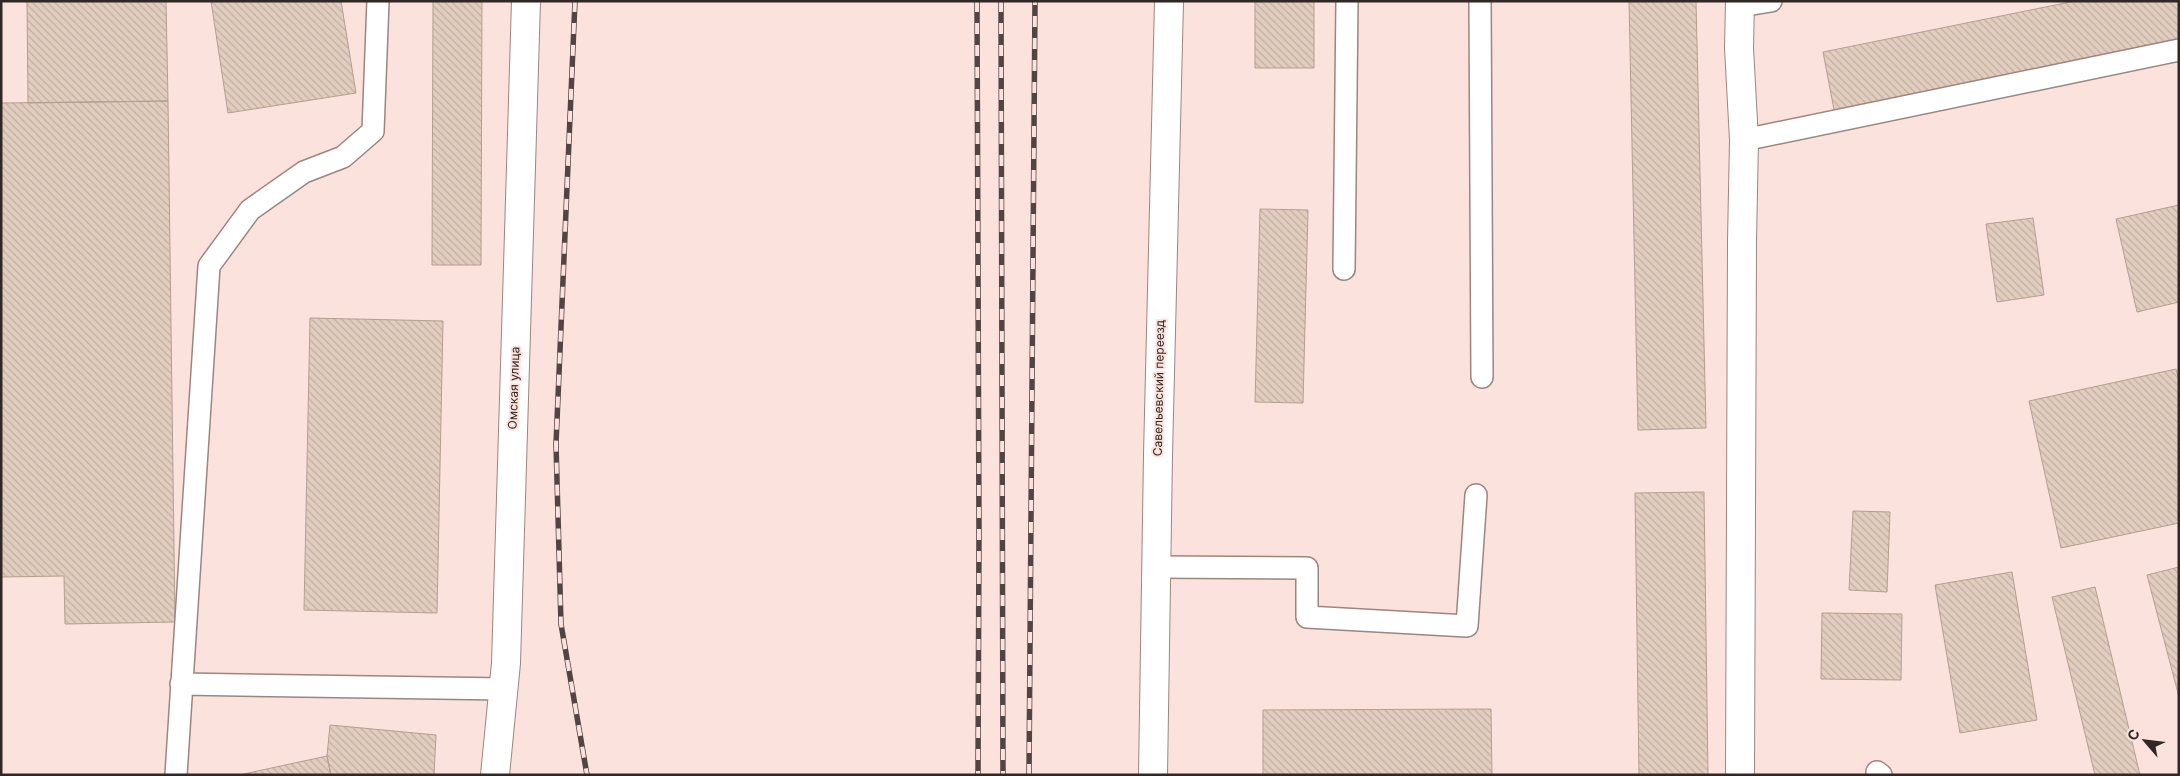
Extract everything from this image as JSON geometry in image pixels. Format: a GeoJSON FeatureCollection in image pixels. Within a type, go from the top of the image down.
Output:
{"type":"FeatureCollection","features":[{"type":"Feature","properties":{"kind":"main road","name":"Омская улица"},"geometry":{"type":"LineString","coordinates":[[495,775],[506,654],[526,1]]}},
{"type":"Feature","properties":{"kind":"main road","name":"Савельевский переезд"},"geometry":{"type":"LineString","coordinates":[[1153,775],[1168,1]]}},
{"type":"Feature","properties":{"kind":"main road"},"geometry":{"type":"LineString","coordinates":[[1740,4],[1739,48],[1744,140],[1740,775]]}},
{"type":"Feature","properties":{"kind":"lane"},"geometry":{"type":"LineString","coordinates":[[176,775],[209,266],[250,210],[304,172],[343,156],[373,131],[378,1]]}},
{"type":"Feature","properties":{"kind":"lane"},"geometry":{"type":"LineString","coordinates":[[1344,269],[1346,1]]}},
{"type":"Feature","properties":{"kind":"lane"},"geometry":{"type":"LineString","coordinates":[[1480,1],[1482,377]]}},
{"type":"Feature","properties":{"kind":"lane"},"geometry":{"type":"LineString","coordinates":[[1740,4],[1771,1]]}},
{"type":"Feature","properties":{"kind":"lane"},"geometry":{"type":"LineString","coordinates":[[1744,140],[2179,50]]}},
{"type":"Feature","properties":{"kind":"lane"},"geometry":{"type":"LineString","coordinates":[[1156,567],[1307,568],[1307,616],[1467,626],[1476,495]]}},
{"type":"Feature","properties":{"kind":"lane"},"geometry":{"type":"LineString","coordinates":[[181,684],[504,689]]}},
{"type":"Feature","properties":{"kind":"building"},"geometry":{"type":"Polygon","coordinates":[[[27,1],[166,1],[168,101],[28,103],[27,1]]]}},
{"type":"Feature","properties":{"kind":"building"},"geometry":{"type":"Polygon","coordinates":[[[211,1],[341,1],[356,93],[228,113],[211,1]]]}},
{"type":"Feature","properties":{"kind":"building"},"geometry":{"type":"Polygon","coordinates":[[[433,1],[482,1],[481,265],[432,265],[433,1]]]}},
{"type":"Feature","properties":{"kind":"building"},"geometry":{"type":"Polygon","coordinates":[[[1255,1],[1314,1],[1314,68],[1255,68],[1255,1]]]}},
{"type":"Feature","properties":{"kind":"building"},"geometry":{"type":"Polygon","coordinates":[[[1629,1],[1696,1],[1706,428],[1638,430],[1629,1]]]}},
{"type":"Feature","properties":{"kind":"building"},"geometry":{"type":"Polygon","coordinates":[[[2075,1],[2179,1],[2179,47],[1835,115],[1823,52],[2075,1]]]}},
{"type":"Feature","properties":{"kind":"building"},"geometry":{"type":"Polygon","coordinates":[[[168,101],[175,622],[65,624],[64,576],[1,577],[1,103],[168,101]]]}},
{"type":"Feature","properties":{"kind":"building"},"geometry":{"type":"Polygon","coordinates":[[[2179,205],[2179,302],[2137,312],[2116,219],[2179,205]]]}},
{"type":"Feature","properties":{"kind":"building"},"geometry":{"type":"Polygon","coordinates":[[[1260,209],[1308,210],[1303,403],[1255,402],[1260,209]]]}},
{"type":"Feature","properties":{"kind":"building"},"geometry":{"type":"Polygon","coordinates":[[[2033,218],[2044,295],[1997,302],[1986,224],[2033,218]]]}},
{"type":"Feature","properties":{"kind":"building"},"geometry":{"type":"Polygon","coordinates":[[[310,318],[443,321],[437,613],[304,610],[310,318]]]}},
{"type":"Feature","properties":{"kind":"building"},"geometry":{"type":"Polygon","coordinates":[[[2176,369],[2179,381],[2179,523],[2061,548],[2029,401],[2176,369]]]}},
{"type":"Feature","properties":{"kind":"building"},"geometry":{"type":"Polygon","coordinates":[[[1704,492],[1708,775],[1639,775],[1635,493],[1704,492]]]}},
{"type":"Feature","properties":{"kind":"building"},"geometry":{"type":"Polygon","coordinates":[[[1853,511],[1890,512],[1887,592],[1849,590],[1853,511]]]}},
{"type":"Feature","properties":{"kind":"building"},"geometry":{"type":"Polygon","coordinates":[[[2179,567],[2179,697],[2147,575],[2179,567]]]}},
{"type":"Feature","properties":{"kind":"building"},"geometry":{"type":"Polygon","coordinates":[[[2012,572],[2037,720],[1960,733],[1935,585],[2012,572]]]}},
{"type":"Feature","properties":{"kind":"building"},"geometry":{"type":"Polygon","coordinates":[[[2095,587],[2140,775],[2095,775],[2052,597],[2095,587]]]}},
{"type":"Feature","properties":{"kind":"building"},"geometry":{"type":"Polygon","coordinates":[[[1822,613],[1902,614],[1901,680],[1821,679],[1822,613]]]}},
{"type":"Feature","properties":{"kind":"building"},"geometry":{"type":"Polygon","coordinates":[[[1491,709],[1492,775],[1263,775],[1263,710],[1491,709]]]}},
{"type":"Feature","properties":{"kind":"building"},"geometry":{"type":"Polygon","coordinates":[[[330,725],[436,735],[434,775],[331,775],[327,756],[330,725]]]}},
{"type":"Feature","properties":{"kind":"building"},"geometry":{"type":"Polygon","coordinates":[[[327,756],[331,775],[239,775],[327,756]]]}},
{"type":"Feature","properties":{"kind":"railway"},"geometry":{"type":"LineString","coordinates":[[575,1],[556,444],[561,624],[587,775]]}},
{"type":"Feature","properties":{"kind":"railway"},"geometry":{"type":"LineString","coordinates":[[977,1],[978,775]]}},
{"type":"Feature","properties":{"kind":"railway"},"geometry":{"type":"LineString","coordinates":[[1001,1],[1003,775]]}},
{"type":"Feature","properties":{"kind":"railway"},"geometry":{"type":"LineString","coordinates":[[1029,775],[1035,1]]}}]}
